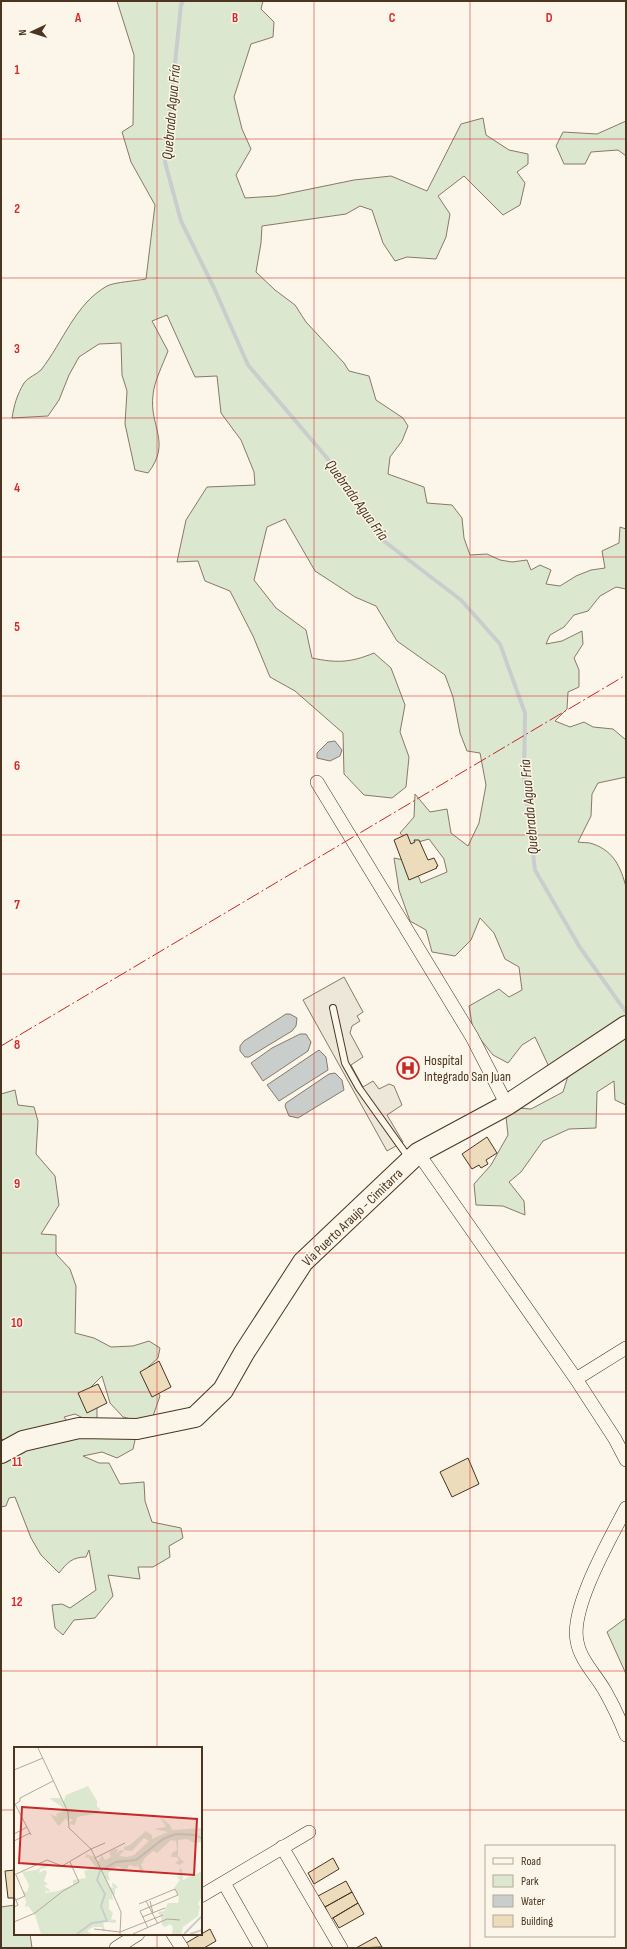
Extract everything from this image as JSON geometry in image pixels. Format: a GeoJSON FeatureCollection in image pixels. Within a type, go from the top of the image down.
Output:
{"type":"FeatureCollection","features":[{"type":"Feature","properties":{"kind":"main road","name":"Vía Puerto Araujo - Cimitarra"},"geometry":{"type":"LineString","coordinates":[[1,1453],[23,1441],[79,1428],[137,1429],[195,1416],[223,1390],[244,1353],[303,1262],[415,1157],[507,1105],[619,1031]]}},
{"type":"Feature","properties":{"kind":"street"},"geometry":{"type":"LineString","coordinates":[[317,782],[472,1038],[507,1105]]}},
{"type":"Feature","properties":{"kind":"street"},"geometry":{"type":"LineString","coordinates":[[415,1157],[576,1379],[615,1439],[626,1460]]}},
{"type":"Feature","properties":{"kind":"street"},"geometry":{"type":"LineString","coordinates":[[576,1379],[626,1348]]}},
{"type":"Feature","properties":{"kind":"street"},"geometry":{"type":"LineString","coordinates":[[626,1508],[608,1541],[579,1608],[576,1641],[588,1667],[605,1690],[626,1735]]}},
{"type":"Feature","properties":{"kind":"street"},"geometry":{"type":"LineString","coordinates":[[202,1895],[309,1832]]}},
{"type":"Feature","properties":{"kind":"street"},"geometry":{"type":"LineString","coordinates":[[282,1847],[341,1948]]}},
{"type":"Feature","properties":{"kind":"street"},"geometry":{"type":"LineString","coordinates":[[224,1883],[262,1948]]}},
{"type":"Feature","properties":{"kind":"street"},"geometry":{"type":"LineString","coordinates":[[116,1948],[136,1935]]}},
{"type":"Feature","properties":{"kind":"street"},"geometry":{"type":"LineString","coordinates":[[174,1935],[182,1948]]}},
{"type":"Feature","properties":{"kind":"lane"},"geometry":{"type":"LineString","coordinates":[[333,1008],[345,1063],[360,1088],[415,1157]]}},
{"type":"Feature","properties":{"kind":"green space"},"geometry":{"type":"Polygon","coordinates":[[[117,1],[263,1],[261,9],[274,22],[273,37],[251,44],[234,97],[242,129],[251,149],[236,175],[245,198],[276,196],[354,180],[391,176],[427,191],[461,124],[483,118],[486,135],[509,150],[528,154],[528,164],[517,172],[525,183],[520,205],[503,215],[464,176],[438,196],[450,214],[446,237],[436,259],[407,257],[395,261],[383,243],[372,210],[360,206],[346,214],[262,226],[261,243],[256,272],[275,290],[295,305],[306,322],[344,363],[349,371],[369,376],[376,400],[403,418],[408,426],[402,441],[390,457],[388,474],[424,487],[427,503],[452,505],[462,518],[464,538],[470,555],[487,554],[500,560],[512,562],[527,560],[531,570],[540,565],[551,570],[546,584],[560,586],[576,576],[591,570],[605,568],[602,551],[619,543],[620,527],[626,529],[626,589],[616,587],[600,596],[588,611],[574,615],[564,627],[550,635],[546,644],[562,641],[582,631],[583,644],[574,658],[579,670],[579,687],[568,692],[567,709],[555,721],[570,727],[584,722],[593,727],[613,729],[626,740],[626,777],[598,783],[592,794],[591,816],[578,842],[590,843],[606,851],[616,861],[622,873],[626,887],[626,1105],[615,1100],[614,1081],[597,1092],[596,1128],[569,1129],[543,1141],[521,1172],[509,1182],[524,1201],[525,1215],[503,1206],[476,1205],[474,1184],[491,1165],[508,1135],[505,1107],[531,1109],[563,1092],[568,1076],[551,1071],[535,1037],[522,1045],[508,1063],[493,1055],[473,1030],[469,1006],[499,989],[509,997],[522,990],[519,967],[505,959],[494,933],[480,918],[471,940],[455,956],[432,952],[426,930],[410,921],[399,890],[394,858],[413,862],[421,883],[447,872],[444,859],[429,839],[411,844],[400,833],[414,817],[415,794],[430,812],[447,809],[451,833],[468,846],[479,823],[486,785],[480,753],[467,751],[460,733],[453,697],[445,675],[397,641],[376,606],[355,597],[315,571],[285,519],[267,527],[254,580],[276,608],[306,630],[312,658],[328,661],[343,661],[358,659],[374,653],[391,668],[405,705],[400,732],[409,757],[406,787],[392,798],[364,795],[344,774],[343,733],[295,691],[270,677],[253,636],[230,591],[205,581],[198,561],[177,562],[186,520],[207,487],[255,485],[254,472],[241,440],[221,413],[217,376],[195,377],[167,315],[152,321],[168,351],[157,379],[153,395],[154,416],[159,443],[155,462],[148,473],[135,470],[125,424],[127,391],[122,375],[121,343],[99,344],[79,357],[69,375],[59,400],[48,416],[12,418],[16,400],[24,383],[41,370],[70,324],[86,303],[107,286],[146,279],[155,205],[131,162],[122,132],[133,125],[134,55],[117,1]]]}},
{"type":"Feature","properties":{"kind":"green space"},"geometry":{"type":"Polygon","coordinates":[[[626,121],[626,156],[618,150],[591,152],[585,164],[564,164],[556,146],[563,132],[597,134],[626,121]]]}},
{"type":"Feature","properties":{"kind":"green space"},"geometry":{"type":"Polygon","coordinates":[[[15,1090],[18,1105],[34,1107],[38,1121],[36,1154],[55,1176],[59,1205],[41,1234],[56,1235],[56,1254],[70,1269],[76,1286],[75,1333],[94,1338],[111,1347],[133,1346],[149,1341],[160,1348],[158,1358],[146,1369],[160,1396],[153,1416],[139,1421],[123,1417],[110,1403],[102,1376],[90,1388],[97,1407],[97,1425],[75,1414],[64,1417],[76,1433],[137,1431],[133,1449],[117,1458],[102,1452],[83,1456],[99,1463],[109,1463],[120,1484],[144,1482],[145,1501],[152,1522],[181,1528],[183,1538],[169,1546],[170,1557],[153,1567],[138,1567],[140,1579],[108,1575],[113,1596],[95,1618],[74,1620],[63,1635],[55,1628],[52,1605],[62,1604],[70,1608],[96,1590],[89,1550],[86,1557],[73,1559],[59,1573],[41,1555],[31,1538],[15,1497],[9,1498],[6,1506],[1,1507],[1,1461],[8,1441],[1,1439],[1,1094],[15,1090]]]}},
{"type":"Feature","properties":{"kind":"green space"},"geometry":{"type":"Polygon","coordinates":[[[626,1618],[626,1674],[607,1632],[626,1618]]]}},
{"type":"Feature","properties":{"kind":"green space"},"geometry":{"type":"Polygon","coordinates":[[[14,1905],[14,1935],[30,1935],[32,1948],[1,1948],[1,1907],[14,1905]]]}},
{"type":"Feature","properties":{"kind":"shaded area"},"geometry":{"type":"Polygon","coordinates":[[[344,977],[363,1012],[357,1016],[360,1021],[352,1026],[350,1033],[363,1057],[351,1065],[363,1087],[373,1081],[379,1089],[389,1084],[394,1086],[402,1105],[387,1115],[403,1142],[387,1151],[303,1000],[344,977]]]}},
{"type":"Feature","properties":{"kind":"water"},"geometry":{"type":"Polygon","coordinates":[[[335,741],[342,750],[340,756],[330,761],[317,758],[317,753],[328,742],[335,741]]]}},
{"type":"Feature","properties":{"kind":"water"},"geometry":{"type":"Polygon","coordinates":[[[286,1014],[290,1014],[297,1018],[296,1026],[292,1031],[249,1057],[245,1057],[240,1051],[240,1046],[244,1041],[286,1014]]]}},
{"type":"Feature","properties":{"kind":"water"},"geometry":{"type":"Polygon","coordinates":[[[300,1034],[306,1034],[311,1042],[308,1051],[263,1081],[251,1063],[272,1048],[300,1034]]]}},
{"type":"Feature","properties":{"kind":"water"},"geometry":{"type":"Polygon","coordinates":[[[319,1050],[326,1057],[328,1070],[279,1101],[267,1085],[319,1050]]]}},
{"type":"Feature","properties":{"kind":"water"},"geometry":{"type":"Polygon","coordinates":[[[335,1073],[342,1080],[344,1090],[298,1118],[289,1116],[285,1106],[286,1103],[329,1074],[335,1073]]]}},
{"type":"Feature","properties":{"kind":"building"},"geometry":{"type":"Polygon","coordinates":[[[407,834],[411,844],[415,842],[414,840],[419,840],[428,860],[434,858],[438,866],[436,867],[437,868],[409,880],[394,840],[407,834]]]}},
{"type":"Feature","properties":{"kind":"building"},"geometry":{"type":"Polygon","coordinates":[[[487,1137],[497,1153],[486,1160],[488,1164],[481,1168],[479,1165],[472,1169],[462,1154],[487,1137]]]}},
{"type":"Feature","properties":{"kind":"building"},"geometry":{"type":"Polygon","coordinates":[[[159,1361],[171,1387],[152,1397],[140,1372],[159,1361]]]}},
{"type":"Feature","properties":{"kind":"building"},"geometry":{"type":"Polygon","coordinates":[[[98,1384],[107,1403],[87,1413],[78,1393],[98,1384]]]}},
{"type":"Feature","properties":{"kind":"building"},"geometry":{"type":"Polygon","coordinates":[[[468,1458],[479,1484],[452,1497],[440,1472],[468,1458]]]}},
{"type":"Feature","properties":{"kind":"building"},"geometry":{"type":"Polygon","coordinates":[[[333,1858],[339,1869],[314,1884],[308,1873],[333,1858]]]}},
{"type":"Feature","properties":{"kind":"building"},"geometry":{"type":"Polygon","coordinates":[[[14,1870],[14,1898],[8,1898],[5,1871],[14,1870]]]}},
{"type":"Feature","properties":{"kind":"building"},"geometry":{"type":"Polygon","coordinates":[[[346,1881],[352,1892],[325,1907],[318,1896],[346,1881]]]}},
{"type":"Feature","properties":{"kind":"building"},"geometry":{"type":"Polygon","coordinates":[[[352,1892],[358,1903],[331,1919],[325,1907],[352,1892]]]}},
{"type":"Feature","properties":{"kind":"building"},"geometry":{"type":"Polygon","coordinates":[[[358,1903],[364,1914],[339,1928],[333,1918],[358,1903]]]}},
{"type":"Feature","properties":{"kind":"building"},"geometry":{"type":"Polygon","coordinates":[[[210,1929],[216,1941],[204,1948],[189,1948],[186,1943],[210,1929]]]}},
{"type":"Feature","properties":{"kind":"building"},"geometry":{"type":"Polygon","coordinates":[[[376,1937],[382,1947],[356,1948],[376,1937]]]}},
{"type":"Feature","properties":{"kind":"waterway","name":"Quebrada Agua Fría"},"geometry":{"type":"LineString","coordinates":[[183,1],[181,5],[165,162],[181,221],[214,288],[248,365],[333,465],[380,538],[461,600],[500,644],[525,713],[524,776],[535,870],[579,946],[626,1012]]}},
{"type":"Feature","properties":{"kind":"power"},"geometry":{"type":"LineString","coordinates":[[1,1046],[626,675]]}},
{"type":"Feature","properties":{"kind":"place","name":"Hospital Integrado San Juan"},"geometry":{"type":"Point","coordinates":[408,1068]}}]}
